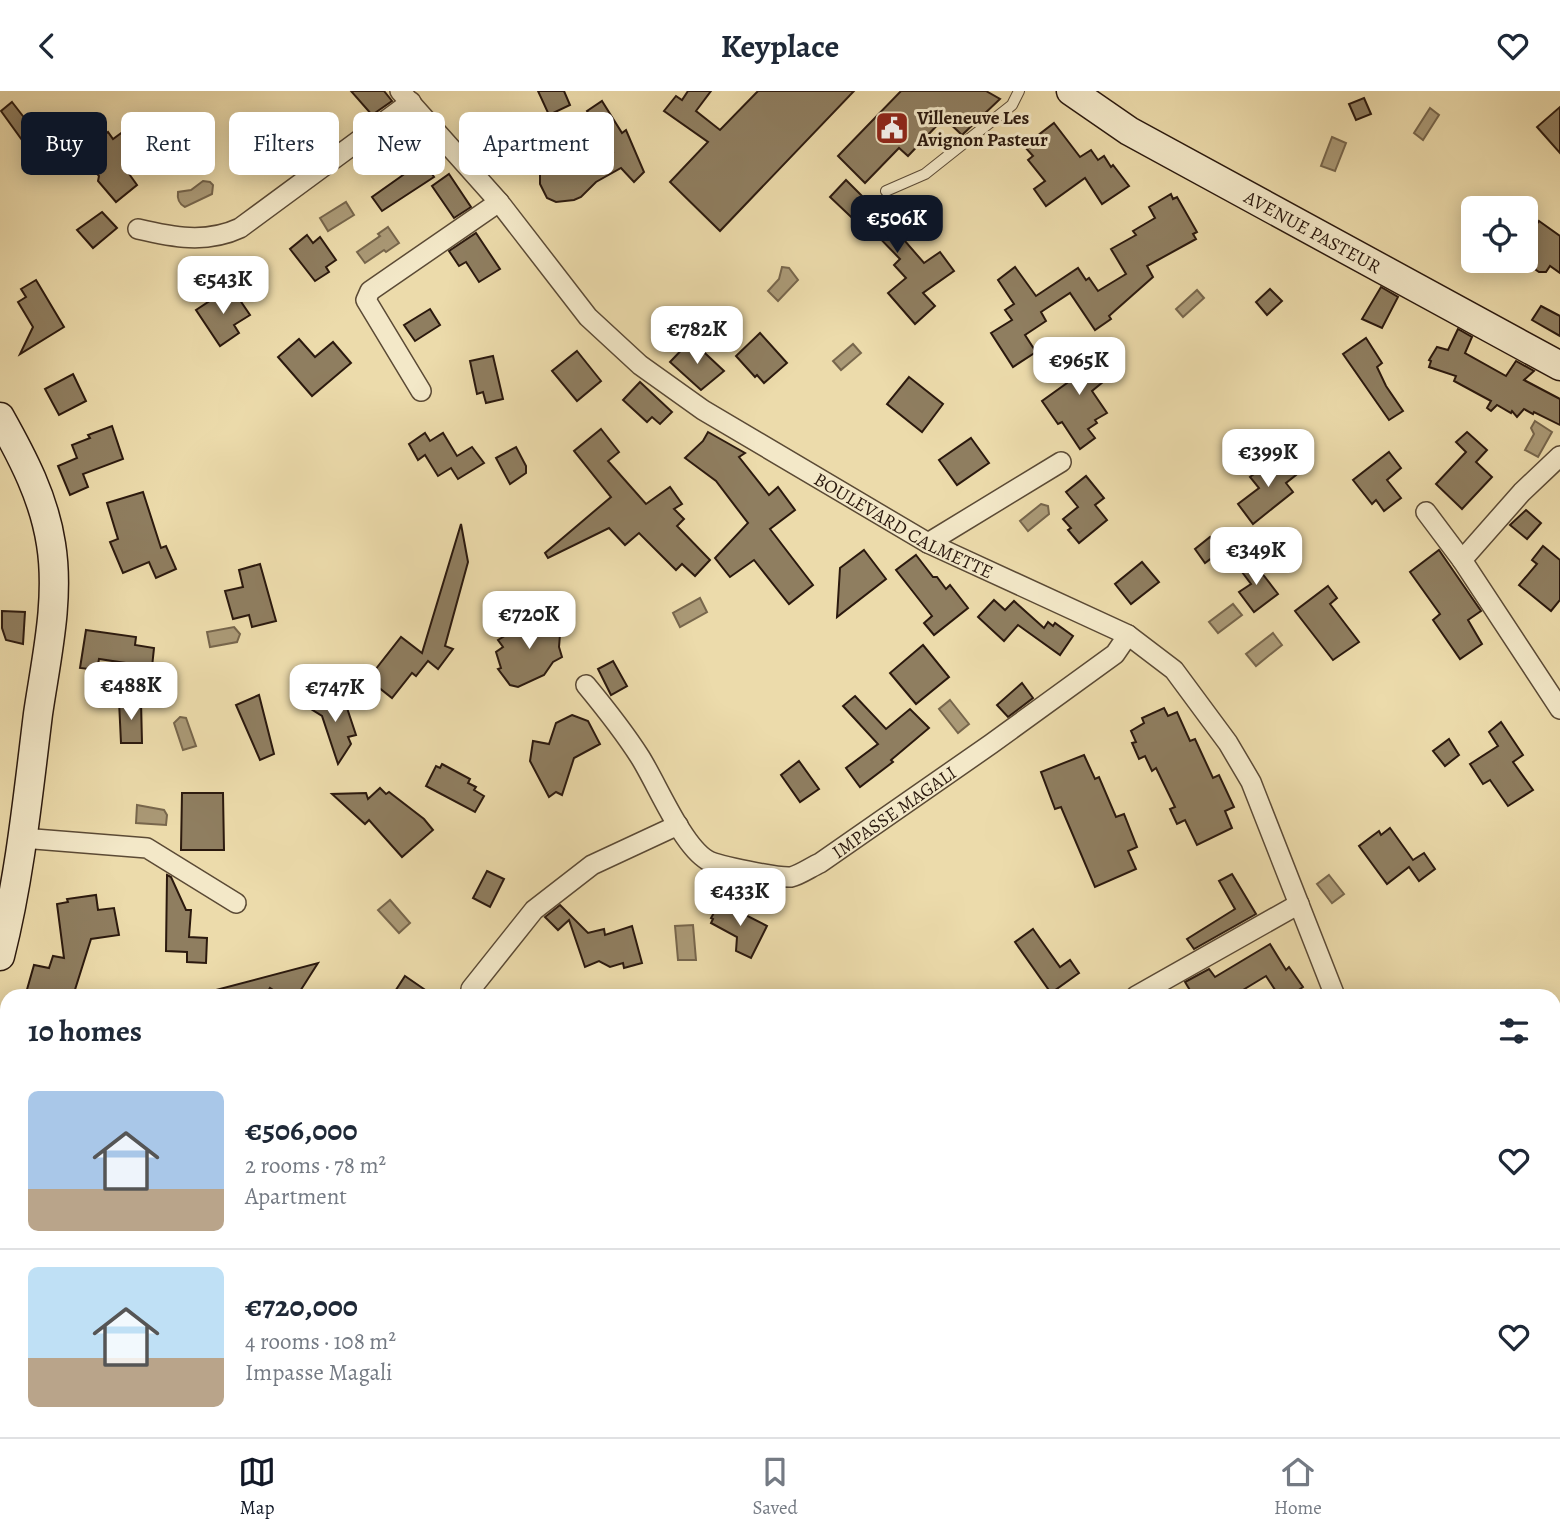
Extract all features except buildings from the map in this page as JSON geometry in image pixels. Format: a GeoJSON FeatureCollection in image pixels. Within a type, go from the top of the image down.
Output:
{"type":"FeatureCollection","features":[{"type":"Feature","properties":{"kind":"street","name":"AVENUE PASTEUR"},"geometry":{"type":"LineString","coordinates":[[1071,91],[1129,131],[1560,366]]}},
{"type":"Feature","properties":{"kind":"street","name":"BOULEVARD CALMETTE"},"geometry":{"type":"LineString","coordinates":[[405,97],[499,202],[589,317],[640,365],[703,410],[928,543],[1128,635],[1174,670],[1228,743],[1251,782],[1332,989]]}},
{"type":"Feature","properties":{"kind":"street"},"geometry":{"type":"LineString","coordinates":[[138,229],[178,238],[228,234],[240,228],[405,97]]}},
{"type":"Feature","properties":{"kind":"street"},"geometry":{"type":"LineString","coordinates":[[421,391],[366,300],[370,291],[499,202]]}},
{"type":"Feature","properties":{"kind":"street"},"geometry":{"type":"LineString","coordinates":[[0,417],[33,480],[45,512],[52,547],[53,580],[50,626],[22,838],[0,956]]}},
{"type":"Feature","properties":{"kind":"street"},"geometry":{"type":"LineString","coordinates":[[1462,560],[1522,492],[1560,457]]}},
{"type":"Feature","properties":{"kind":"street"},"geometry":{"type":"LineString","coordinates":[[928,543],[1061,461]]}},
{"type":"Feature","properties":{"kind":"street"},"geometry":{"type":"LineString","coordinates":[[1426,512],[1462,560],[1560,709]]}},
{"type":"Feature","properties":{"kind":"street","name":"IMPASSE MAGALI"},"geometry":{"type":"LineString","coordinates":[[586,685],[621,727],[678,825],[706,860],[739,869],[791,877],[820,863],[991,744],[1115,654],[1128,635]]}},
{"type":"Feature","properties":{"kind":"street"},"geometry":{"type":"LineString","coordinates":[[471,989],[534,910],[592,865],[678,825]]}},
{"type":"Feature","properties":{"kind":"street"},"geometry":{"type":"LineString","coordinates":[[22,838],[147,848],[236,903]]}},
{"type":"Feature","properties":{"kind":"street"},"geometry":{"type":"LineString","coordinates":[[1148,989],[1299,904]]}},
{"type":"Feature","properties":{"kind":"lane"},"geometry":{"type":"LineString","coordinates":[[886,191],[925,174],[1012,106],[1019,91]]}},
{"type":"Feature","properties":{"kind":"shaded area"},"geometry":{"type":"Polygon","coordinates":[[[1430,108],[1439,115],[1423,140],[1414,133],[1430,108]]]}},
{"type":"Feature","properties":{"kind":"shaded area"},"geometry":{"type":"Polygon","coordinates":[[[1332,137],[1346,143],[1335,171],[1321,166],[1332,137]]]}},
{"type":"Feature","properties":{"kind":"shaded area"},"geometry":{"type":"Polygon","coordinates":[[[203,181],[213,185],[212,194],[185,207],[181,204],[178,192],[191,190],[203,181]]]}},
{"type":"Feature","properties":{"kind":"shaded area"},"geometry":{"type":"Polygon","coordinates":[[[346,202],[354,215],[328,231],[320,218],[346,202]]]}},
{"type":"Feature","properties":{"kind":"shaded area"},"geometry":{"type":"Polygon","coordinates":[[[388,227],[399,243],[365,263],[357,252],[388,227]]]}},
{"type":"Feature","properties":{"kind":"shaded area"},"geometry":{"type":"Polygon","coordinates":[[[782,267],[789,268],[798,280],[778,301],[768,291],[779,279],[782,267]]]}},
{"type":"Feature","properties":{"kind":"shaded area"},"geometry":{"type":"Polygon","coordinates":[[[1197,290],[1204,298],[1183,317],[1176,309],[1197,290]]]}},
{"type":"Feature","properties":{"kind":"shaded area"},"geometry":{"type":"Polygon","coordinates":[[[853,344],[861,353],[841,370],[833,361],[853,344]]]}},
{"type":"Feature","properties":{"kind":"shaded area"},"geometry":{"type":"Polygon","coordinates":[[[1535,421],[1552,432],[1538,457],[1525,450],[1534,434],[1531,428],[1535,421]]]}},
{"type":"Feature","properties":{"kind":"shaded area"},"geometry":{"type":"Polygon","coordinates":[[[1041,504],[1048,506],[1049,514],[1028,531],[1020,521],[1041,504]]]}},
{"type":"Feature","properties":{"kind":"shaded area"},"geometry":{"type":"Polygon","coordinates":[[[700,598],[707,612],[680,627],[673,613],[700,598]]]}},
{"type":"Feature","properties":{"kind":"shaded area"},"geometry":{"type":"Polygon","coordinates":[[[1233,604],[1242,615],[1218,633],[1209,622],[1233,604]]]}},
{"type":"Feature","properties":{"kind":"shaded area"},"geometry":{"type":"Polygon","coordinates":[[[234,627],[240,634],[237,642],[210,647],[207,632],[234,627]]]}},
{"type":"Feature","properties":{"kind":"shaded area"},"geometry":{"type":"Polygon","coordinates":[[[1273,633],[1282,645],[1256,666],[1246,654],[1273,633]]]}},
{"type":"Feature","properties":{"kind":"shaded area"},"geometry":{"type":"Polygon","coordinates":[[[950,700],[969,724],[958,733],[939,709],[950,700]]]}},
{"type":"Feature","properties":{"kind":"shaded area"},"geometry":{"type":"Polygon","coordinates":[[[180,717],[186,718],[196,746],[183,750],[174,723],[180,717]]]}},
{"type":"Feature","properties":{"kind":"shaded area"},"geometry":{"type":"Polygon","coordinates":[[[137,805],[164,810],[167,815],[166,825],[136,823],[137,805]]]}},
{"type":"Feature","properties":{"kind":"shaded area"},"geometry":{"type":"Polygon","coordinates":[[[1329,875],[1344,894],[1332,903],[1317,884],[1329,875]]]}},
{"type":"Feature","properties":{"kind":"shaded area"},"geometry":{"type":"Polygon","coordinates":[[[390,900],[410,923],[399,933],[378,910],[390,900]]]}},
{"type":"Feature","properties":{"kind":"shaded area"},"geometry":{"type":"Polygon","coordinates":[[[693,925],[696,960],[678,960],[675,926],[693,925]]]}},
{"type":"Feature","properties":{"kind":"place","name":"Villeneuve Les Avignon Pasteur"},"geometry":{"type":"Point","coordinates":[892,128]}}]}
